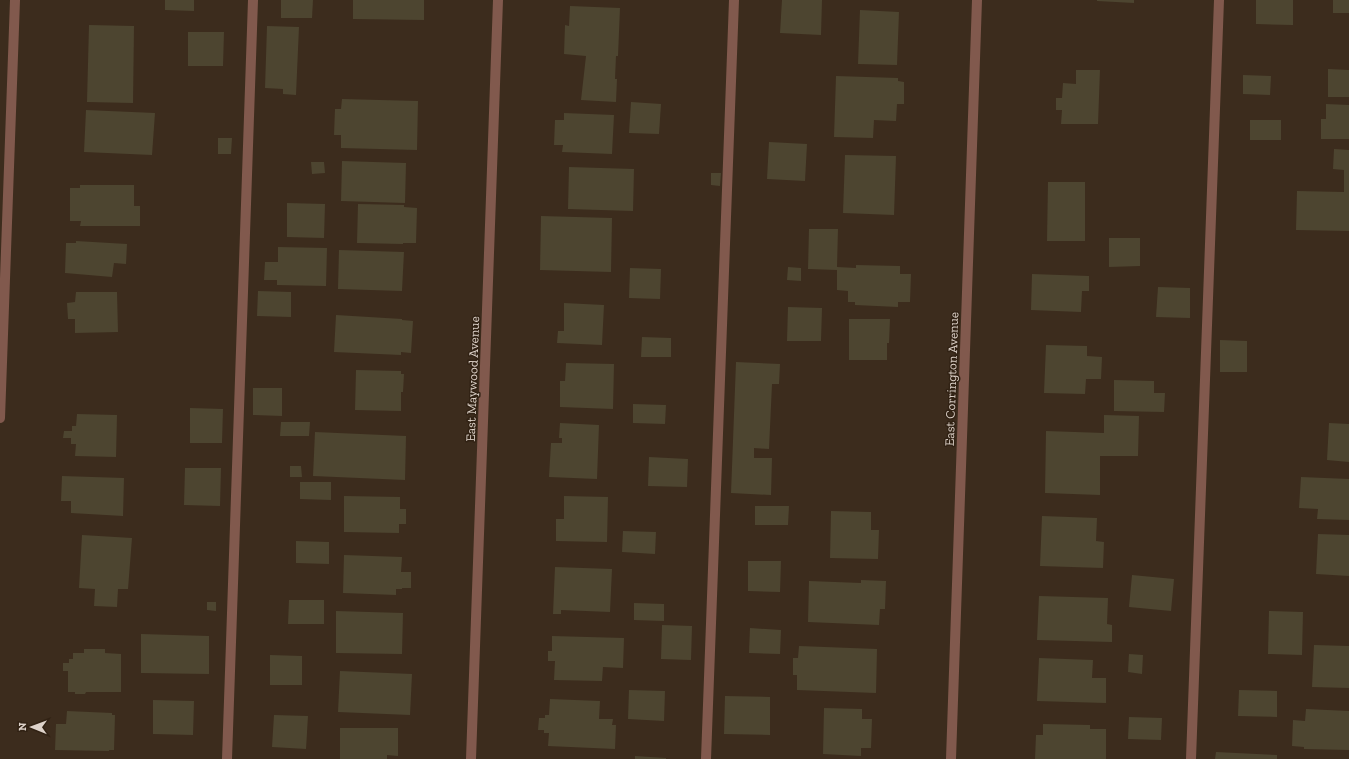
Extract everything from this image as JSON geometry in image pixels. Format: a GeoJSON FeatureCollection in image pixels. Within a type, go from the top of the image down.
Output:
{"type":"FeatureCollection","features":[{"type":"Feature","properties":{"kind":"street"},"geometry":{"type":"LineString","coordinates":[[0,418],[15,0]]}},
{"type":"Feature","properties":{"kind":"street"},"geometry":{"type":"LineString","coordinates":[[227,759],[253,0]]}},
{"type":"Feature","properties":{"kind":"street","name":"East Maywood Avenue"},"geometry":{"type":"LineString","coordinates":[[471,759],[498,0]]}},
{"type":"Feature","properties":{"kind":"street"},"geometry":{"type":"LineString","coordinates":[[706,759],[734,0]]}},
{"type":"Feature","properties":{"kind":"street","name":"East Corrington Avenue"},"geometry":{"type":"LineString","coordinates":[[951,759],[977,0]]}},
{"type":"Feature","properties":{"kind":"street"},"geometry":{"type":"LineString","coordinates":[[1191,759],[1219,0]]}},
{"type":"Feature","properties":{"kind":"building"},"geometry":{"type":"Polygon","coordinates":[[[165,0],[194,0],[194,11],[165,10],[165,0]]]}},
{"type":"Feature","properties":{"kind":"building"},"geometry":{"type":"Polygon","coordinates":[[[281,0],[313,0],[312,18],[281,18],[281,0]]]}},
{"type":"Feature","properties":{"kind":"building"},"geometry":{"type":"Polygon","coordinates":[[[353,0],[424,0],[424,20],[353,19],[353,0]]]}},
{"type":"Feature","properties":{"kind":"building"},"geometry":{"type":"Polygon","coordinates":[[[782,0],[822,0],[821,35],[780,33],[782,0]]]}},
{"type":"Feature","properties":{"kind":"building"},"geometry":{"type":"Polygon","coordinates":[[[1134,0],[1134,3],[1097,1],[1134,0]]]}},
{"type":"Feature","properties":{"kind":"building"},"geometry":{"type":"Polygon","coordinates":[[[1256,0],[1293,0],[1293,25],[1256,24],[1256,0]]]}},
{"type":"Feature","properties":{"kind":"building"},"geometry":{"type":"Polygon","coordinates":[[[1333,0],[1349,0],[1349,13],[1333,13],[1333,0]]]}},
{"type":"Feature","properties":{"kind":"building"},"geometry":{"type":"Polygon","coordinates":[[[570,6],[620,8],[618,56],[616,56],[615,79],[617,79],[616,102],[581,100],[586,56],[564,54],[565,25],[569,26],[570,6]]]}},
{"type":"Feature","properties":{"kind":"building"},"geometry":{"type":"Polygon","coordinates":[[[860,10],[899,12],[897,65],[858,64],[860,10]]]}},
{"type":"Feature","properties":{"kind":"building"},"geometry":{"type":"Polygon","coordinates":[[[89,25],[134,26],[133,103],[87,102],[89,25]]]}},
{"type":"Feature","properties":{"kind":"building"},"geometry":{"type":"Polygon","coordinates":[[[267,26],[299,27],[296,95],[283,94],[283,89],[265,88],[267,26]]]}},
{"type":"Feature","properties":{"kind":"building"},"geometry":{"type":"Polygon","coordinates":[[[188,32],[224,32],[223,66],[188,66],[188,32]]]}},
{"type":"Feature","properties":{"kind":"building"},"geometry":{"type":"Polygon","coordinates":[[[1328,69],[1349,70],[1349,97],[1328,97],[1328,69]]]}},
{"type":"Feature","properties":{"kind":"building"},"geometry":{"type":"Polygon","coordinates":[[[1076,70],[1100,70],[1098,124],[1061,124],[1062,110],[1056,110],[1056,98],[1062,98],[1063,83],[1076,84],[1076,70]]]}},
{"type":"Feature","properties":{"kind":"building"},"geometry":{"type":"Polygon","coordinates":[[[1243,75],[1271,76],[1270,95],[1243,94],[1243,75]]]}},
{"type":"Feature","properties":{"kind":"building"},"geometry":{"type":"Polygon","coordinates":[[[836,76],[898,78],[898,81],[904,82],[904,104],[897,104],[896,121],[874,120],[873,138],[834,137],[836,76]]]}},
{"type":"Feature","properties":{"kind":"building"},"geometry":{"type":"Polygon","coordinates":[[[342,99],[418,101],[417,150],[341,148],[341,135],[334,135],[335,109],[341,109],[342,99]]]}},
{"type":"Feature","properties":{"kind":"building"},"geometry":{"type":"Polygon","coordinates":[[[631,102],[661,104],[659,134],[629,133],[631,102]]]}},
{"type":"Feature","properties":{"kind":"building"},"geometry":{"type":"Polygon","coordinates":[[[1326,104],[1349,105],[1349,139],[1321,139],[1321,119],[1326,119],[1326,104]]]}},
{"type":"Feature","properties":{"kind":"building"},"geometry":{"type":"Polygon","coordinates":[[[86,110],[155,113],[152,155],[84,152],[86,110]]]}},
{"type":"Feature","properties":{"kind":"building"},"geometry":{"type":"Polygon","coordinates":[[[564,113],[614,115],[612,154],[562,152],[563,145],[554,145],[555,120],[564,120],[564,113]]]}},
{"type":"Feature","properties":{"kind":"building"},"geometry":{"type":"Polygon","coordinates":[[[1250,120],[1281,120],[1281,140],[1250,140],[1250,120]]]}},
{"type":"Feature","properties":{"kind":"building"},"geometry":{"type":"Polygon","coordinates":[[[218,138],[232,138],[231,154],[218,154],[218,138]]]}},
{"type":"Feature","properties":{"kind":"building"},"geometry":{"type":"Polygon","coordinates":[[[769,142],[807,144],[805,181],[767,179],[769,142]]]}},
{"type":"Feature","properties":{"kind":"building"},"geometry":{"type":"Polygon","coordinates":[[[1334,149],[1349,150],[1349,231],[1296,230],[1297,191],[1344,192],[1344,170],[1333,169],[1334,149]]]}},
{"type":"Feature","properties":{"kind":"building"},"geometry":{"type":"Polygon","coordinates":[[[845,155],[896,156],[894,215],[843,213],[845,155]]]}},
{"type":"Feature","properties":{"kind":"building"},"geometry":{"type":"Polygon","coordinates":[[[342,161],[406,163],[405,203],[341,201],[342,161]]]}},
{"type":"Feature","properties":{"kind":"building"},"geometry":{"type":"Polygon","coordinates":[[[311,162],[324,162],[325,173],[312,174],[311,162]]]}},
{"type":"Feature","properties":{"kind":"building"},"geometry":{"type":"Polygon","coordinates":[[[569,167],[634,169],[633,211],[568,209],[569,167]]]}},
{"type":"Feature","properties":{"kind":"building"},"geometry":{"type":"Polygon","coordinates":[[[711,173],[721,173],[720,186],[711,185],[711,173]]]}},
{"type":"Feature","properties":{"kind":"building"},"geometry":{"type":"Polygon","coordinates":[[[1048,182],[1085,182],[1085,241],[1047,241],[1048,182]]]}},
{"type":"Feature","properties":{"kind":"building"},"geometry":{"type":"Polygon","coordinates":[[[80,185],[134,185],[134,206],[140,206],[140,226],[80,226],[81,221],[70,221],[70,188],[80,188],[80,185]]]}},
{"type":"Feature","properties":{"kind":"building"},"geometry":{"type":"Polygon","coordinates":[[[287,203],[325,204],[324,238],[287,237],[287,203]]]}},
{"type":"Feature","properties":{"kind":"building"},"geometry":{"type":"Polygon","coordinates":[[[358,204],[404,205],[404,207],[417,208],[416,243],[357,243],[358,204]]]}},
{"type":"Feature","properties":{"kind":"building"},"geometry":{"type":"Polygon","coordinates":[[[541,216],[612,218],[611,272],[540,270],[541,216]]]}},
{"type":"Feature","properties":{"kind":"building"},"geometry":{"type":"Polygon","coordinates":[[[809,229],[838,229],[837,267],[856,268],[856,265],[900,266],[900,274],[911,274],[910,302],[898,302],[898,307],[855,305],[855,302],[848,302],[848,291],[837,290],[837,270],[808,269],[809,229]]]}},
{"type":"Feature","properties":{"kind":"building"},"geometry":{"type":"Polygon","coordinates":[[[1109,238],[1140,238],[1140,266],[1109,267],[1109,238]]]}},
{"type":"Feature","properties":{"kind":"building"},"geometry":{"type":"Polygon","coordinates":[[[76,241],[127,244],[126,264],[114,263],[112,277],[65,273],[66,243],[76,243],[76,241]]]}},
{"type":"Feature","properties":{"kind":"building"},"geometry":{"type":"Polygon","coordinates":[[[278,247],[327,248],[326,286],[277,285],[277,280],[264,280],[265,262],[278,262],[278,247]]]}},
{"type":"Feature","properties":{"kind":"building"},"geometry":{"type":"Polygon","coordinates":[[[339,250],[404,252],[402,291],[338,289],[339,250]]]}},
{"type":"Feature","properties":{"kind":"building"},"geometry":{"type":"Polygon","coordinates":[[[788,267],[801,268],[801,281],[787,280],[788,267]]]}},
{"type":"Feature","properties":{"kind":"building"},"geometry":{"type":"Polygon","coordinates":[[[630,268],[661,269],[660,299],[629,298],[630,268]]]}},
{"type":"Feature","properties":{"kind":"building"},"geometry":{"type":"Polygon","coordinates":[[[1032,274],[1089,276],[1089,291],[1082,291],[1081,312],[1031,310],[1032,274]]]}},
{"type":"Feature","properties":{"kind":"building"},"geometry":{"type":"Polygon","coordinates":[[[1158,287],[1190,288],[1190,318],[1156,317],[1158,287]]]}},
{"type":"Feature","properties":{"kind":"building"},"geometry":{"type":"Polygon","coordinates":[[[258,291],[291,292],[291,317],[257,316],[258,291]]]}},
{"type":"Feature","properties":{"kind":"building"},"geometry":{"type":"Polygon","coordinates":[[[76,292],[117,292],[118,332],[75,333],[75,319],[68,319],[67,303],[75,302],[76,292]]]}},
{"type":"Feature","properties":{"kind":"building"},"geometry":{"type":"Polygon","coordinates":[[[564,303],[604,305],[602,345],[557,343],[558,331],[564,331],[564,303]]]}},
{"type":"Feature","properties":{"kind":"building"},"geometry":{"type":"Polygon","coordinates":[[[788,307],[822,308],[821,341],[787,341],[788,307]]]}},
{"type":"Feature","properties":{"kind":"building"},"geometry":{"type":"Polygon","coordinates":[[[336,315],[413,321],[411,353],[401,352],[401,355],[334,352],[336,315]]]}},
{"type":"Feature","properties":{"kind":"building"},"geometry":{"type":"Polygon","coordinates":[[[849,319],[890,319],[889,343],[887,343],[887,360],[849,360],[849,319]]]}},
{"type":"Feature","properties":{"kind":"building"},"geometry":{"type":"Polygon","coordinates":[[[642,337],[671,338],[671,357],[641,357],[642,337]]]}},
{"type":"Feature","properties":{"kind":"building"},"geometry":{"type":"Polygon","coordinates":[[[1220,340],[1247,341],[1247,372],[1220,372],[1220,340]]]}},
{"type":"Feature","properties":{"kind":"building"},"geometry":{"type":"Polygon","coordinates":[[[1046,345],[1087,346],[1087,356],[1102,357],[1101,379],[1086,379],[1085,394],[1044,393],[1046,345]]]}},
{"type":"Feature","properties":{"kind":"building"},"geometry":{"type":"Polygon","coordinates":[[[736,362],[780,364],[779,384],[772,384],[769,449],[754,448],[754,458],[772,458],[771,495],[731,493],[736,362]]]}},
{"type":"Feature","properties":{"kind":"building"},"geometry":{"type":"Polygon","coordinates":[[[566,363],[614,364],[613,409],[560,407],[560,381],[565,381],[566,363]]]}},
{"type":"Feature","properties":{"kind":"building"},"geometry":{"type":"Polygon","coordinates":[[[356,370],[401,371],[401,374],[404,374],[403,392],[401,392],[401,411],[355,410],[356,370]]]}},
{"type":"Feature","properties":{"kind":"building"},"geometry":{"type":"Polygon","coordinates":[[[1114,380],[1154,381],[1154,393],[1165,393],[1164,412],[1114,411],[1114,380]]]}},
{"type":"Feature","properties":{"kind":"building"},"geometry":{"type":"Polygon","coordinates":[[[253,388],[282,388],[282,416],[253,415],[253,388]]]}},
{"type":"Feature","properties":{"kind":"building"},"geometry":{"type":"Polygon","coordinates":[[[633,404],[666,405],[665,424],[633,423],[633,404]]]}},
{"type":"Feature","properties":{"kind":"building"},"geometry":{"type":"Polygon","coordinates":[[[190,408],[223,409],[222,443],[190,443],[190,408]]]}},
{"type":"Feature","properties":{"kind":"building"},"geometry":{"type":"Polygon","coordinates":[[[77,414],[117,415],[116,457],[75,456],[76,444],[71,444],[71,438],[63,438],[64,431],[72,431],[72,426],[76,426],[77,414]]]}},
{"type":"Feature","properties":{"kind":"building"},"geometry":{"type":"Polygon","coordinates":[[[1104,415],[1139,416],[1138,456],[1100,456],[1100,495],[1045,493],[1046,431],[1104,433],[1104,415]]]}},
{"type":"Feature","properties":{"kind":"building"},"geometry":{"type":"Polygon","coordinates":[[[281,422],[310,422],[309,436],[280,436],[281,422]]]}},
{"type":"Feature","properties":{"kind":"building"},"geometry":{"type":"Polygon","coordinates":[[[560,423],[599,425],[597,479],[549,477],[551,443],[562,443],[562,438],[559,438],[560,423]]]}},
{"type":"Feature","properties":{"kind":"building"},"geometry":{"type":"Polygon","coordinates":[[[1329,423],[1349,424],[1349,462],[1327,460],[1329,423]]]}},
{"type":"Feature","properties":{"kind":"building"},"geometry":{"type":"Polygon","coordinates":[[[315,432],[406,436],[405,480],[313,476],[315,432]]]}},
{"type":"Feature","properties":{"kind":"building"},"geometry":{"type":"Polygon","coordinates":[[[649,457],[688,459],[687,487],[648,486],[649,457]]]}},
{"type":"Feature","properties":{"kind":"building"},"geometry":{"type":"Polygon","coordinates":[[[290,466],[301,466],[302,477],[290,477],[290,466]]]}},
{"type":"Feature","properties":{"kind":"building"},"geometry":{"type":"Polygon","coordinates":[[[185,468],[221,468],[220,506],[184,505],[185,468]]]}},
{"type":"Feature","properties":{"kind":"building"},"geometry":{"type":"Polygon","coordinates":[[[62,476],[124,478],[123,516],[71,513],[71,501],[61,501],[62,476]]]}},
{"type":"Feature","properties":{"kind":"building"},"geometry":{"type":"Polygon","coordinates":[[[1301,477],[1349,479],[1349,520],[1317,519],[1318,509],[1299,508],[1301,477]]]}},
{"type":"Feature","properties":{"kind":"building"},"geometry":{"type":"Polygon","coordinates":[[[300,482],[331,482],[331,500],[300,499],[300,482]]]}},
{"type":"Feature","properties":{"kind":"building"},"geometry":{"type":"Polygon","coordinates":[[[344,496],[400,497],[400,509],[406,509],[406,524],[399,524],[399,533],[344,532],[344,496]]]}},
{"type":"Feature","properties":{"kind":"building"},"geometry":{"type":"Polygon","coordinates":[[[564,496],[608,497],[607,542],[556,541],[556,519],[564,519],[564,496]]]}},
{"type":"Feature","properties":{"kind":"building"},"geometry":{"type":"Polygon","coordinates":[[[755,506],[789,506],[788,525],[755,525],[755,506]]]}},
{"type":"Feature","properties":{"kind":"building"},"geometry":{"type":"Polygon","coordinates":[[[831,511],[871,512],[871,530],[879,530],[878,559],[830,558],[831,511]]]}},
{"type":"Feature","properties":{"kind":"building"},"geometry":{"type":"Polygon","coordinates":[[[1042,516],[1097,518],[1096,541],[1104,542],[1103,568],[1040,566],[1042,516]]]}},
{"type":"Feature","properties":{"kind":"building"},"geometry":{"type":"Polygon","coordinates":[[[623,531],[656,532],[655,554],[622,552],[623,531]]]}},
{"type":"Feature","properties":{"kind":"building"},"geometry":{"type":"Polygon","coordinates":[[[1318,534],[1349,535],[1349,576],[1316,574],[1318,534]]]}},
{"type":"Feature","properties":{"kind":"building"},"geometry":{"type":"Polygon","coordinates":[[[82,535],[132,538],[128,589],[118,589],[117,607],[94,606],[95,589],[79,588],[82,535]]]}},
{"type":"Feature","properties":{"kind":"building"},"geometry":{"type":"Polygon","coordinates":[[[296,541],[329,542],[329,564],[296,563],[296,541]]]}},
{"type":"Feature","properties":{"kind":"building"},"geometry":{"type":"Polygon","coordinates":[[[344,555],[402,557],[401,572],[411,572],[411,588],[396,589],[396,595],[343,593],[344,555]]]}},
{"type":"Feature","properties":{"kind":"building"},"geometry":{"type":"Polygon","coordinates":[[[748,561],[781,561],[780,592],[748,591],[748,561]]]}},
{"type":"Feature","properties":{"kind":"building"},"geometry":{"type":"Polygon","coordinates":[[[555,567],[612,569],[610,612],[561,610],[561,614],[553,614],[555,567]]]}},
{"type":"Feature","properties":{"kind":"building"},"geometry":{"type":"Polygon","coordinates":[[[1132,575],[1174,579],[1171,611],[1129,607],[1132,575]]]}},
{"type":"Feature","properties":{"kind":"building"},"geometry":{"type":"Polygon","coordinates":[[[861,580],[886,581],[885,609],[880,609],[879,625],[808,622],[809,581],[861,583],[861,580]]]}},
{"type":"Feature","properties":{"kind":"building"},"geometry":{"type":"Polygon","coordinates":[[[1039,596],[1108,598],[1107,624],[1112,625],[1112,642],[1037,640],[1039,596]]]}},
{"type":"Feature","properties":{"kind":"building"},"geometry":{"type":"Polygon","coordinates":[[[289,600],[324,600],[324,624],[288,624],[289,600]]]}},
{"type":"Feature","properties":{"kind":"building"},"geometry":{"type":"Polygon","coordinates":[[[207,602],[216,602],[216,611],[207,610],[207,602]]]}},
{"type":"Feature","properties":{"kind":"building"},"geometry":{"type":"Polygon","coordinates":[[[634,603],[664,604],[664,621],[634,620],[634,603]]]}},
{"type":"Feature","properties":{"kind":"building"},"geometry":{"type":"Polygon","coordinates":[[[336,611],[403,613],[402,654],[336,653],[336,611]]]}},
{"type":"Feature","properties":{"kind":"building"},"geometry":{"type":"Polygon","coordinates":[[[1269,611],[1303,612],[1302,655],[1268,654],[1269,611]]]}},
{"type":"Feature","properties":{"kind":"building"},"geometry":{"type":"Polygon","coordinates":[[[662,625],[692,626],[691,660],[661,659],[662,625]]]}},
{"type":"Feature","properties":{"kind":"building"},"geometry":{"type":"Polygon","coordinates":[[[750,628],[781,630],[780,654],[749,653],[750,628]]]}},
{"type":"Feature","properties":{"kind":"building"},"geometry":{"type":"Polygon","coordinates":[[[141,634],[209,636],[209,674],[141,673],[141,634]]]}},
{"type":"Feature","properties":{"kind":"building"},"geometry":{"type":"Polygon","coordinates":[[[552,636],[624,638],[623,668],[603,667],[602,681],[554,680],[555,661],[548,661],[548,651],[552,651],[552,636]]]}},
{"type":"Feature","properties":{"kind":"building"},"geometry":{"type":"Polygon","coordinates":[[[1314,645],[1349,646],[1349,688],[1312,687],[1314,645]]]}},
{"type":"Feature","properties":{"kind":"building"},"geometry":{"type":"Polygon","coordinates":[[[799,646],[877,649],[876,693],[797,690],[797,675],[793,675],[793,658],[798,658],[799,646]]]}},
{"type":"Feature","properties":{"kind":"building"},"geometry":{"type":"Polygon","coordinates":[[[84,649],[105,649],[105,653],[121,654],[121,692],[86,692],[85,694],[75,694],[75,692],[68,692],[68,671],[63,671],[63,663],[69,663],[69,659],[73,659],[73,653],[84,653],[84,649]]]}},
{"type":"Feature","properties":{"kind":"building"},"geometry":{"type":"Polygon","coordinates":[[[1129,654],[1143,655],[1142,674],[1128,672],[1129,654]]]}},
{"type":"Feature","properties":{"kind":"building"},"geometry":{"type":"Polygon","coordinates":[[[270,655],[302,656],[302,685],[270,685],[270,655]]]}},
{"type":"Feature","properties":{"kind":"building"},"geometry":{"type":"Polygon","coordinates":[[[1039,658],[1093,660],[1092,678],[1106,678],[1106,703],[1037,701],[1039,658]]]}},
{"type":"Feature","properties":{"kind":"building"},"geometry":{"type":"Polygon","coordinates":[[[340,671],[412,674],[410,715],[338,712],[340,671]]]}},
{"type":"Feature","properties":{"kind":"building"},"geometry":{"type":"Polygon","coordinates":[[[629,690],[665,691],[664,721],[628,719],[629,690]]]}},
{"type":"Feature","properties":{"kind":"building"},"geometry":{"type":"Polygon","coordinates":[[[1239,690],[1277,691],[1277,717],[1238,716],[1239,690]]]}},
{"type":"Feature","properties":{"kind":"building"},"geometry":{"type":"Polygon","coordinates":[[[725,696],[770,697],[770,735],[724,734],[725,696]]]}},
{"type":"Feature","properties":{"kind":"building"},"geometry":{"type":"Polygon","coordinates":[[[550,699],[600,701],[599,719],[613,719],[612,725],[616,725],[615,749],[548,746],[549,733],[544,733],[544,730],[538,730],[539,718],[545,718],[545,715],[549,715],[550,699]]]}},
{"type":"Feature","properties":{"kind":"building"},"geometry":{"type":"Polygon","coordinates":[[[153,700],[194,701],[193,735],[153,734],[153,700]]]}},
{"type":"Feature","properties":{"kind":"building"},"geometry":{"type":"Polygon","coordinates":[[[824,708],[862,709],[862,719],[872,719],[871,748],[861,748],[861,756],[823,754],[824,708]]]}},
{"type":"Feature","properties":{"kind":"building"},"geometry":{"type":"Polygon","coordinates":[[[1306,709],[1349,711],[1349,750],[1304,749],[1304,747],[1292,746],[1293,720],[1305,721],[1306,709]]]}},
{"type":"Feature","properties":{"kind":"building"},"geometry":{"type":"Polygon","coordinates":[[[67,711],[112,713],[112,715],[115,715],[114,750],[55,750],[56,724],[66,724],[67,711]]]}},
{"type":"Feature","properties":{"kind":"building"},"geometry":{"type":"Polygon","coordinates":[[[274,715],[308,716],[306,749],[272,747],[274,715]]]}},
{"type":"Feature","properties":{"kind":"building"},"geometry":{"type":"Polygon","coordinates":[[[1129,717],[1162,718],[1161,740],[1128,739],[1129,717]]]}},
{"type":"Feature","properties":{"kind":"building"},"geometry":{"type":"Polygon","coordinates":[[[1043,724],[1090,725],[1090,729],[1106,729],[1106,759],[1035,759],[1036,735],[1043,735],[1043,724]]]}},
{"type":"Feature","properties":{"kind":"building"},"geometry":{"type":"Polygon","coordinates":[[[340,728],[398,728],[398,756],[387,755],[387,759],[340,759],[340,728]]]}},
{"type":"Feature","properties":{"kind":"building"},"geometry":{"type":"Polygon","coordinates":[[[1216,752],[1277,755],[1277,759],[1215,759],[1216,752]]]}},
{"type":"Feature","properties":{"kind":"building"},"geometry":{"type":"Polygon","coordinates":[[[635,756],[666,758],[666,759],[635,759],[635,756]]]}}]}
